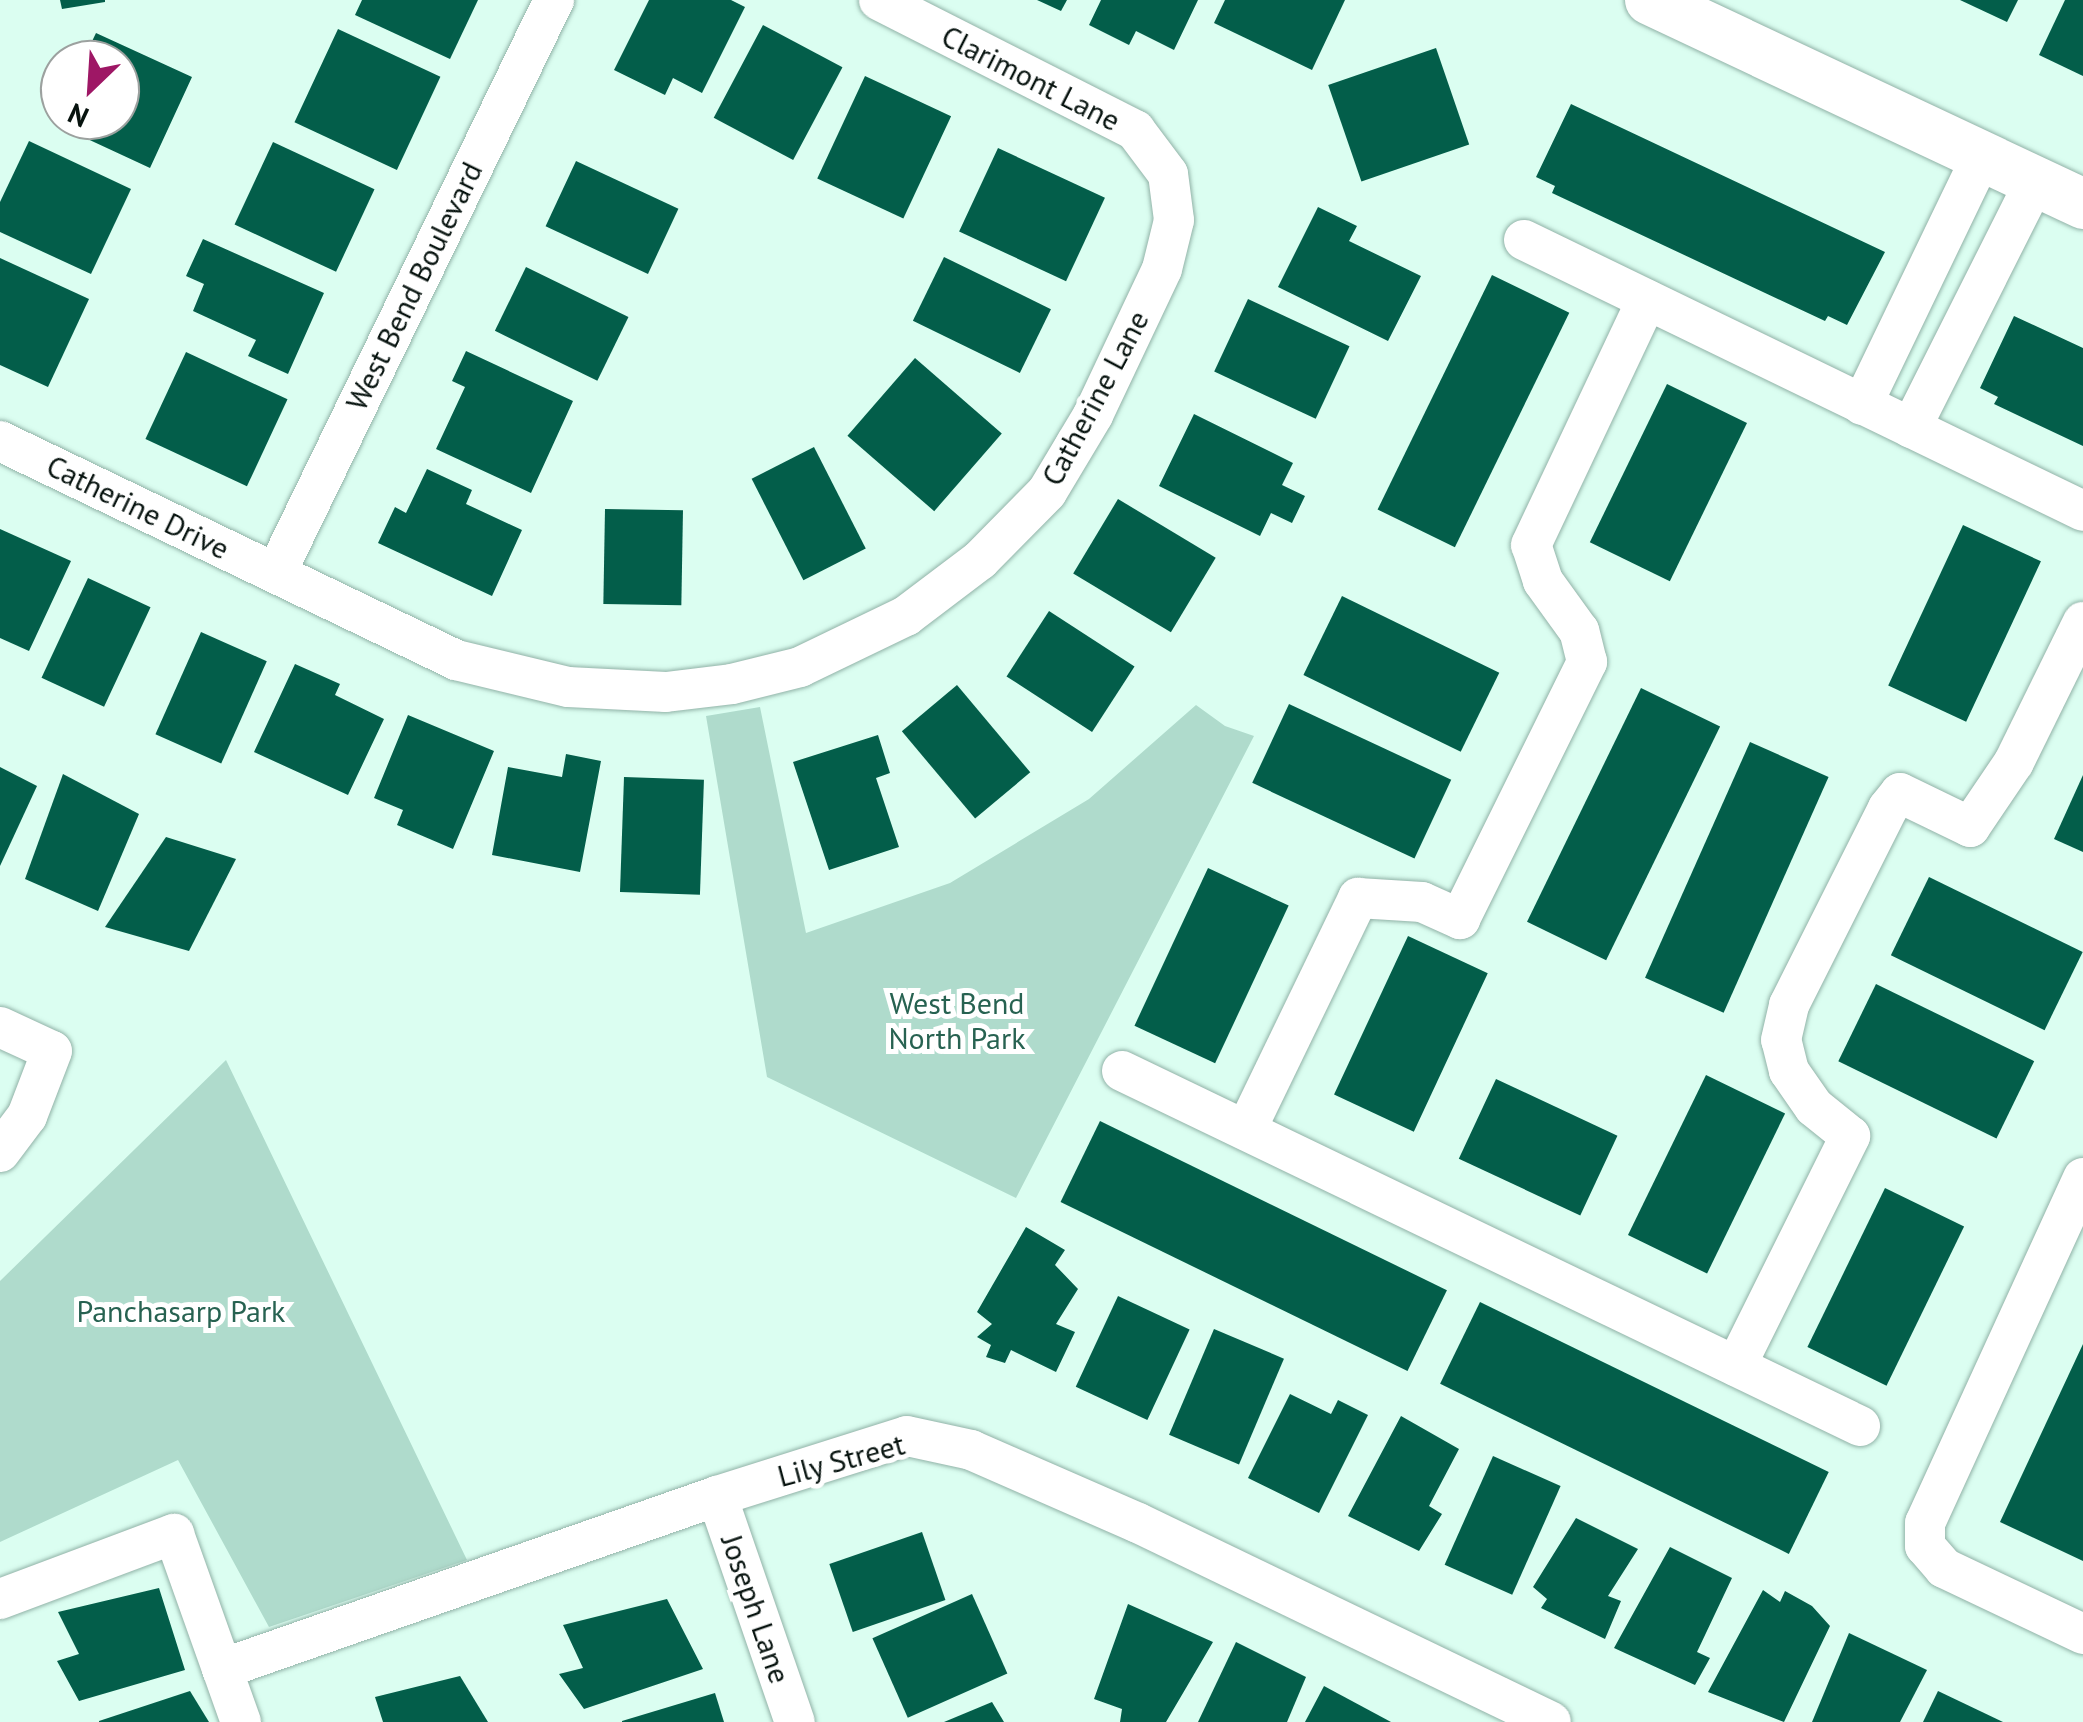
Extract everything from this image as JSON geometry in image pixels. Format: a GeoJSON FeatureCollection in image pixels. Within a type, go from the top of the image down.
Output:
{"type":"FeatureCollection","features":[{"type":"Feature","properties":{"kind":"street","name":"West Bend Boulevard"},"geometry":{"type":"LineString","coordinates":[[276,573],[554,0]]}},
{"type":"Feature","properties":{"kind":"street","name":"Clarimont Lane"},"geometry":{"type":"LineString","coordinates":[[880,0],[1134,130],[1168,174]]}},
{"type":"Feature","properties":{"kind":"street"},"geometry":{"type":"LineString","coordinates":[[1650,0],[2083,204]]}},
{"type":"Feature","properties":{"kind":"street"},"geometry":{"type":"LineString","coordinates":[[1862,405],[1982,156]]}},
{"type":"Feature","properties":{"kind":"street","name":"Catherine Lane"},"geometry":{"type":"LineString","coordinates":[[276,573],[456,660],[568,687],[666,692],[732,684],[800,667],[906,616],[980,560],[1047,492],[1093,415],[1162,268],[1174,220],[1168,174]]}},
{"type":"Feature","properties":{"kind":"street"},"geometry":{"type":"LineString","coordinates":[[1911,428],[2035,181]]}},
{"type":"Feature","properties":{"kind":"street"},"geometry":{"type":"LineString","coordinates":[[1524,240],[2083,511]]}},
{"type":"Feature","properties":{"kind":"street"},"geometry":{"type":"LineString","coordinates":[[1246,1130],[1358,898],[1422,902],[1460,919],[1587,662],[1578,631],[1543,581],[1531,545],[1647,300]]}},
{"type":"Feature","properties":{"kind":"street","name":"Catherine Drive"},"geometry":{"type":"LineString","coordinates":[[0,440],[276,573]]}},
{"type":"Feature","properties":{"kind":"street"},"geometry":{"type":"LineString","coordinates":[[1736,1366],[1850,1136],[1814,1108],[1789,1071],[1780,1040],[1789,1005],[1888,808],[1900,792],[1970,827],[2014,762],[2083,622]]}},
{"type":"Feature","properties":{"kind":"street"},"geometry":{"type":"LineString","coordinates":[[0,1027],[52,1051],[27,1116],[0,1152]]}},
{"type":"Feature","properties":{"kind":"street"},"geometry":{"type":"LineString","coordinates":[[1122,1071],[1860,1426]]}},
{"type":"Feature","properties":{"kind":"street"},"geometry":{"type":"LineString","coordinates":[[2083,1178],[1925,1523],[1925,1546],[1944,1568],[2083,1634]]}},
{"type":"Feature","properties":{"kind":"street","name":"Lily Street"},"geometry":{"type":"LineString","coordinates":[[222,1669],[717,1496],[906,1436],[971,1450],[1138,1523],[1551,1722]]}},
{"type":"Feature","properties":{"kind":"street","name":"Joseph Lane"},"geometry":{"type":"LineString","coordinates":[[717,1496],[794,1722]]}},
{"type":"Feature","properties":{"kind":"street"},"geometry":{"type":"LineString","coordinates":[[0,1599],[174,1534],[240,1722]]}},
{"type":"Feature","properties":{"kind":"green space","name":"West Bend North Park"},"geometry":{"type":"Polygon","coordinates":[[[1196,705],[1225,726],[1254,736],[1016,1198],[767,1077],[706,716],[760,707],[806,933],[950,883],[1089,799],[1196,705]]]}},
{"type":"Feature","properties":{"kind":"green space","name":"Panchasarp Park"},"geometry":{"type":"Polygon","coordinates":[[[226,1060],[467,1560],[269,1627],[178,1460],[0,1542],[0,1281],[226,1060]]]}},
{"type":"Feature","properties":{"kind":"building"},"geometry":{"type":"Polygon","coordinates":[[[60,0],[105,0],[105,2],[62,9],[60,0]]]}},
{"type":"Feature","properties":{"kind":"building"},"geometry":{"type":"Polygon","coordinates":[[[362,0],[478,0],[450,59],[355,15],[362,0]]]}},
{"type":"Feature","properties":{"kind":"building"},"geometry":{"type":"Polygon","coordinates":[[[649,0],[731,0],[745,7],[702,93],[673,78],[665,95],[614,70],[649,0]]]}},
{"type":"Feature","properties":{"kind":"building"},"geometry":{"type":"Polygon","coordinates":[[[1037,0],[1067,0],[1061,11],[1037,0]]]}},
{"type":"Feature","properties":{"kind":"building"},"geometry":{"type":"Polygon","coordinates":[[[1101,0],[1198,0],[1174,50],[1136,31],[1129,45],[1089,25],[1101,0]]]}},
{"type":"Feature","properties":{"kind":"building"},"geometry":{"type":"Polygon","coordinates":[[[1225,0],[1345,0],[1312,70],[1214,23],[1225,0]]]}},
{"type":"Feature","properties":{"kind":"building"},"geometry":{"type":"Polygon","coordinates":[[[1960,0],[2018,0],[2007,22],[1960,0]]]}},
{"type":"Feature","properties":{"kind":"building"},"geometry":{"type":"Polygon","coordinates":[[[2065,0],[2083,0],[2083,76],[2039,55],[2065,0]]]}},
{"type":"Feature","properties":{"kind":"building"},"geometry":{"type":"Polygon","coordinates":[[[763,25],[842,67],[793,160],[714,118],[763,25]]]}},
{"type":"Feature","properties":{"kind":"building"},"geometry":{"type":"Polygon","coordinates":[[[338,29],[440,77],[397,170],[294,122],[338,29]]]}},
{"type":"Feature","properties":{"kind":"building"},"geometry":{"type":"Polygon","coordinates":[[[96,33],[111,40],[93,40],[96,33]]]}},
{"type":"Feature","properties":{"kind":"building"},"geometry":{"type":"Polygon","coordinates":[[[1436,48],[1469,144],[1361,182],[1328,85],[1436,48]]]}},
{"type":"Feature","properties":{"kind":"building"},"geometry":{"type":"Polygon","coordinates":[[[140,53],[192,77],[150,168],[90,140],[140,140],[140,53]]]}},
{"type":"Feature","properties":{"kind":"building"},"geometry":{"type":"Polygon","coordinates":[[[865,76],[951,116],[903,219],[817,178],[865,76]]]}},
{"type":"Feature","properties":{"kind":"building"},"geometry":{"type":"Polygon","coordinates":[[[1571,104],[1885,252],[1847,325],[1828,316],[1825,321],[1552,193],[1555,186],[1536,177],[1571,104]]]}},
{"type":"Feature","properties":{"kind":"building"},"geometry":{"type":"Polygon","coordinates":[[[29,141],[131,189],[91,274],[0,232],[0,202],[29,141]]]}},
{"type":"Feature","properties":{"kind":"building"},"geometry":{"type":"Polygon","coordinates":[[[273,142],[375,189],[336,272],[235,224],[273,142]]]}},
{"type":"Feature","properties":{"kind":"building"},"geometry":{"type":"Polygon","coordinates":[[[998,148],[1105,198],[1066,281],[959,231],[998,148]]]}},
{"type":"Feature","properties":{"kind":"building"},"geometry":{"type":"Polygon","coordinates":[[[576,161],[678,209],[648,274],[546,226],[576,161]]]}},
{"type":"Feature","properties":{"kind":"building"},"geometry":{"type":"Polygon","coordinates":[[[1318,207],[1357,226],[1349,241],[1421,276],[1388,341],[1278,287],[1318,207]]]}},
{"type":"Feature","properties":{"kind":"building"},"geometry":{"type":"Polygon","coordinates":[[[203,239],[324,293],[288,374],[248,356],[256,340],[193,311],[204,284],[186,276],[203,239]]]}},
{"type":"Feature","properties":{"kind":"building"},"geometry":{"type":"Polygon","coordinates":[[[944,257],[1051,309],[1020,373],[913,321],[944,257]]]}},
{"type":"Feature","properties":{"kind":"building"},"geometry":{"type":"Polygon","coordinates":[[[0,258],[89,299],[48,387],[0,365],[0,258]]]}},
{"type":"Feature","properties":{"kind":"building"},"geometry":{"type":"Polygon","coordinates":[[[526,267],[628,317],[597,381],[495,331],[526,267]]]}},
{"type":"Feature","properties":{"kind":"building"},"geometry":{"type":"Polygon","coordinates":[[[1492,275],[1569,313],[1455,547],[1378,510],[1492,275]]]}},
{"type":"Feature","properties":{"kind":"building"},"geometry":{"type":"Polygon","coordinates":[[[1248,299],[1350,346],[1316,419],[1214,372],[1248,299]]]}},
{"type":"Feature","properties":{"kind":"building"},"geometry":{"type":"Polygon","coordinates":[[[2014,316],[2083,348],[2083,446],[1994,404],[1998,397],[1980,388],[2014,316]]]}},
{"type":"Feature","properties":{"kind":"building"},"geometry":{"type":"Polygon","coordinates":[[[466,351],[573,401],[531,493],[436,449],[465,387],[452,381],[466,351]]]}},
{"type":"Feature","properties":{"kind":"building"},"geometry":{"type":"Polygon","coordinates":[[[186,352],[288,399],[247,486],[145,439],[186,352]]]}},
{"type":"Feature","properties":{"kind":"building"},"geometry":{"type":"Polygon","coordinates":[[[915,358],[1002,433],[934,511],[847,436],[915,358]]]}},
{"type":"Feature","properties":{"kind":"building"},"geometry":{"type":"Polygon","coordinates":[[[1667,384],[1747,423],[1670,581],[1590,542],[1667,384]]]}},
{"type":"Feature","properties":{"kind":"building"},"geometry":{"type":"Polygon","coordinates":[[[1194,414],[1293,463],[1282,485],[1305,496],[1292,523],[1271,513],[1260,536],[1159,486],[1194,414]]]}},
{"type":"Feature","properties":{"kind":"building"},"geometry":{"type":"Polygon","coordinates":[[[814,447],[866,549],[803,580],[752,479],[814,447]]]}},
{"type":"Feature","properties":{"kind":"building"},"geometry":{"type":"Polygon","coordinates":[[[427,469],[472,490],[466,504],[522,530],[492,596],[378,543],[395,507],[406,513],[427,469]]]}},
{"type":"Feature","properties":{"kind":"building"},"geometry":{"type":"Polygon","coordinates":[[[1118,499],[1216,558],[1171,632],[1073,574],[1118,499]]]}},
{"type":"Feature","properties":{"kind":"building"},"geometry":{"type":"Polygon","coordinates":[[[605,509],[683,510],[681,605],[603,604],[605,509]]]}},
{"type":"Feature","properties":{"kind":"building"},"geometry":{"type":"Polygon","coordinates":[[[1963,525],[2041,561],[1966,722],[1888,685],[1963,525]]]}},
{"type":"Feature","properties":{"kind":"building"},"geometry":{"type":"Polygon","coordinates":[[[0,529],[71,561],[29,651],[0,638],[0,529]]]}},
{"type":"Feature","properties":{"kind":"building"},"geometry":{"type":"Polygon","coordinates":[[[88,578],[151,607],[104,707],[42,678],[88,578]]]}},
{"type":"Feature","properties":{"kind":"building"},"geometry":{"type":"Polygon","coordinates":[[[1342,596],[1499,673],[1461,752],[1303,675],[1342,596]]]}},
{"type":"Feature","properties":{"kind":"building"},"geometry":{"type":"Polygon","coordinates":[[[1049,611],[1135,667],[1092,732],[1007,676],[1049,611]]]}},
{"type":"Feature","properties":{"kind":"building"},"geometry":{"type":"Polygon","coordinates":[[[201,632],[267,661],[221,764],[155,734],[201,632]]]}},
{"type":"Feature","properties":{"kind":"building"},"geometry":{"type":"Polygon","coordinates":[[[295,664],[340,684],[335,695],[384,719],[348,795],[254,752],[295,664]]]}},
{"type":"Feature","properties":{"kind":"building"},"geometry":{"type":"Polygon","coordinates":[[[957,685],[1030,772],[975,819],[902,731],[957,685]]]}},
{"type":"Feature","properties":{"kind":"building"},"geometry":{"type":"Polygon","coordinates":[[[1641,688],[1720,727],[1606,960],[1527,922],[1641,688]]]}},
{"type":"Feature","properties":{"kind":"building"},"geometry":{"type":"Polygon","coordinates":[[[1289,704],[1451,780],[1414,858],[1252,783],[1289,704]]]}},
{"type":"Feature","properties":{"kind":"building"},"geometry":{"type":"Polygon","coordinates":[[[408,715],[494,751],[453,849],[397,825],[403,810],[374,798],[408,715]]]}},
{"type":"Feature","properties":{"kind":"building"},"geometry":{"type":"Polygon","coordinates":[[[878,735],[890,773],[876,778],[899,847],[829,870],[793,762],[878,735]]]}},
{"type":"Feature","properties":{"kind":"building"},"geometry":{"type":"Polygon","coordinates":[[[1750,742],[1829,777],[1724,1013],[1645,978],[1750,742]]]}},
{"type":"Feature","properties":{"kind":"building"},"geometry":{"type":"Polygon","coordinates":[[[566,754],[601,761],[580,872],[492,855],[508,767],[562,777],[566,754]]]}},
{"type":"Feature","properties":{"kind":"building"},"geometry":{"type":"Polygon","coordinates":[[[0,767],[37,786],[0,866],[0,767]]]}},
{"type":"Feature","properties":{"kind":"building"},"geometry":{"type":"Polygon","coordinates":[[[63,774],[139,814],[98,911],[25,879],[63,774]]]}},
{"type":"Feature","properties":{"kind":"building"},"geometry":{"type":"Polygon","coordinates":[[[2083,775],[2083,852],[2054,839],[2083,775]]]}},
{"type":"Feature","properties":{"kind":"building"},"geometry":{"type":"Polygon","coordinates":[[[624,777],[704,780],[700,895],[620,892],[624,777]]]}},
{"type":"Feature","properties":{"kind":"building"},"geometry":{"type":"Polygon","coordinates":[[[166,837],[236,859],[189,951],[105,927],[166,837]]]}},
{"type":"Feature","properties":{"kind":"building"},"geometry":{"type":"Polygon","coordinates":[[[1208,868],[1289,906],[1215,1063],[1134,1026],[1208,868]]]}},
{"type":"Feature","properties":{"kind":"building"},"geometry":{"type":"Polygon","coordinates":[[[1929,877],[2083,952],[2045,1030],[1891,955],[1929,877]]]}},
{"type":"Feature","properties":{"kind":"building"},"geometry":{"type":"Polygon","coordinates":[[[1408,936],[1488,973],[1414,1132],[1334,1095],[1408,936]]]}},
{"type":"Feature","properties":{"kind":"building"},"geometry":{"type":"Polygon","coordinates":[[[1876,984],[2034,1061],[1996,1138],[1838,1061],[1876,984]]]}},
{"type":"Feature","properties":{"kind":"building"},"geometry":{"type":"Polygon","coordinates":[[[1706,1075],[1785,1114],[1707,1274],[1628,1235],[1706,1075]]]}},
{"type":"Feature","properties":{"kind":"building"},"geometry":{"type":"Polygon","coordinates":[[[1496,1079],[1617,1136],[1580,1215],[1459,1159],[1496,1079]]]}},
{"type":"Feature","properties":{"kind":"building"},"geometry":{"type":"Polygon","coordinates":[[[1100,1121],[1447,1290],[1407,1371],[1061,1202],[1100,1121]]]}},
{"type":"Feature","properties":{"kind":"building"},"geometry":{"type":"Polygon","coordinates":[[[1885,1188],[1964,1227],[1887,1386],[1807,1347],[1885,1188]]]}},
{"type":"Feature","properties":{"kind":"building"},"geometry":{"type":"Polygon","coordinates":[[[1026,1227],[1065,1250],[1055,1265],[1078,1289],[1056,1324],[1075,1332],[1056,1372],[1011,1350],[1005,1363],[986,1357],[991,1345],[977,1337],[992,1324],[977,1312],[1026,1227]]]}},
{"type":"Feature","properties":{"kind":"building"},"geometry":{"type":"Polygon","coordinates":[[[1118,1296],[1190,1329],[1147,1420],[1076,1387],[1118,1296]]]}},
{"type":"Feature","properties":{"kind":"building"},"geometry":{"type":"Polygon","coordinates":[[[1480,1302],[1829,1472],[1789,1554],[1440,1384],[1480,1302]]]}},
{"type":"Feature","properties":{"kind":"building"},"geometry":{"type":"Polygon","coordinates":[[[1214,1329],[1284,1359],[1239,1465],[1169,1435],[1214,1329]]]}},
{"type":"Feature","properties":{"kind":"building"},"geometry":{"type":"Polygon","coordinates":[[[2083,1344],[2083,1561],[2000,1522],[2083,1344]]]}},
{"type":"Feature","properties":{"kind":"building"},"geometry":{"type":"Polygon","coordinates":[[[1290,1394],[1331,1414],[1338,1400],[1368,1415],[1319,1513],[1248,1478],[1290,1394]]]}},
{"type":"Feature","properties":{"kind":"building"},"geometry":{"type":"Polygon","coordinates":[[[1401,1416],[1459,1449],[1429,1506],[1442,1514],[1419,1551],[1348,1516],[1401,1416]]]}},
{"type":"Feature","properties":{"kind":"building"},"geometry":{"type":"Polygon","coordinates":[[[1493,1456],[1561,1486],[1512,1595],[1445,1565],[1493,1456]]]}},
{"type":"Feature","properties":{"kind":"building"},"geometry":{"type":"Polygon","coordinates":[[[1576,1518],[1638,1549],[1608,1596],[1621,1601],[1605,1639],[1541,1608],[1547,1599],[1533,1587],[1576,1518]]]}},
{"type":"Feature","properties":{"kind":"building"},"geometry":{"type":"Polygon","coordinates":[[[922,1532],[945,1600],[853,1632],[829,1564],[922,1532]]]}},
{"type":"Feature","properties":{"kind":"building"},"geometry":{"type":"Polygon","coordinates":[[[1670,1547],[1732,1578],[1697,1652],[1710,1658],[1695,1685],[1614,1648],[1670,1547]]]}},
{"type":"Feature","properties":{"kind":"building"},"geometry":{"type":"Polygon","coordinates":[[[159,1588],[185,1670],[79,1701],[57,1661],[79,1654],[58,1612],[159,1588]]]}},
{"type":"Feature","properties":{"kind":"building"},"geometry":{"type":"Polygon","coordinates":[[[1763,1590],[1780,1602],[1785,1591],[1812,1606],[1830,1626],[1784,1722],[1708,1692],[1763,1590]]]}},
{"type":"Feature","properties":{"kind":"building"},"geometry":{"type":"Polygon","coordinates":[[[972,1594],[1007,1673],[908,1718],[872,1638],[972,1594]]]}},
{"type":"Feature","properties":{"kind":"building"},"geometry":{"type":"Polygon","coordinates":[[[667,1599],[703,1669],[584,1709],[559,1674],[583,1668],[563,1625],[667,1599]]]}},
{"type":"Feature","properties":{"kind":"building"},"geometry":{"type":"Polygon","coordinates":[[[1128,1604],[1213,1642],[1166,1722],[1120,1722],[1122,1709],[1094,1699],[1128,1604]]]}},
{"type":"Feature","properties":{"kind":"building"},"geometry":{"type":"Polygon","coordinates":[[[1849,1633],[1927,1670],[1900,1722],[1812,1722],[1849,1633]]]}},
{"type":"Feature","properties":{"kind":"building"},"geometry":{"type":"Polygon","coordinates":[[[1236,1642],[1306,1677],[1287,1722],[1198,1722],[1236,1642]]]}},
{"type":"Feature","properties":{"kind":"building"},"geometry":{"type":"Polygon","coordinates":[[[460,1676],[488,1722],[383,1722],[375,1697],[460,1676]]]}},
{"type":"Feature","properties":{"kind":"building"},"geometry":{"type":"Polygon","coordinates":[[[1324,1686],[1391,1722],[1305,1722],[1324,1686]]]}},
{"type":"Feature","properties":{"kind":"building"},"geometry":{"type":"Polygon","coordinates":[[[190,1691],[209,1722],[99,1722],[99,1721],[190,1691]]]}},
{"type":"Feature","properties":{"kind":"building"},"geometry":{"type":"Polygon","coordinates":[[[1938,1691],[2003,1722],[1923,1722],[1938,1691]]]}},
{"type":"Feature","properties":{"kind":"building"},"geometry":{"type":"Polygon","coordinates":[[[715,1693],[724,1722],[622,1722],[622,1721],[715,1693]]]}},
{"type":"Feature","properties":{"kind":"building"},"geometry":{"type":"Polygon","coordinates":[[[992,1702],[1004,1722],[944,1722],[992,1702]]]}}]}
